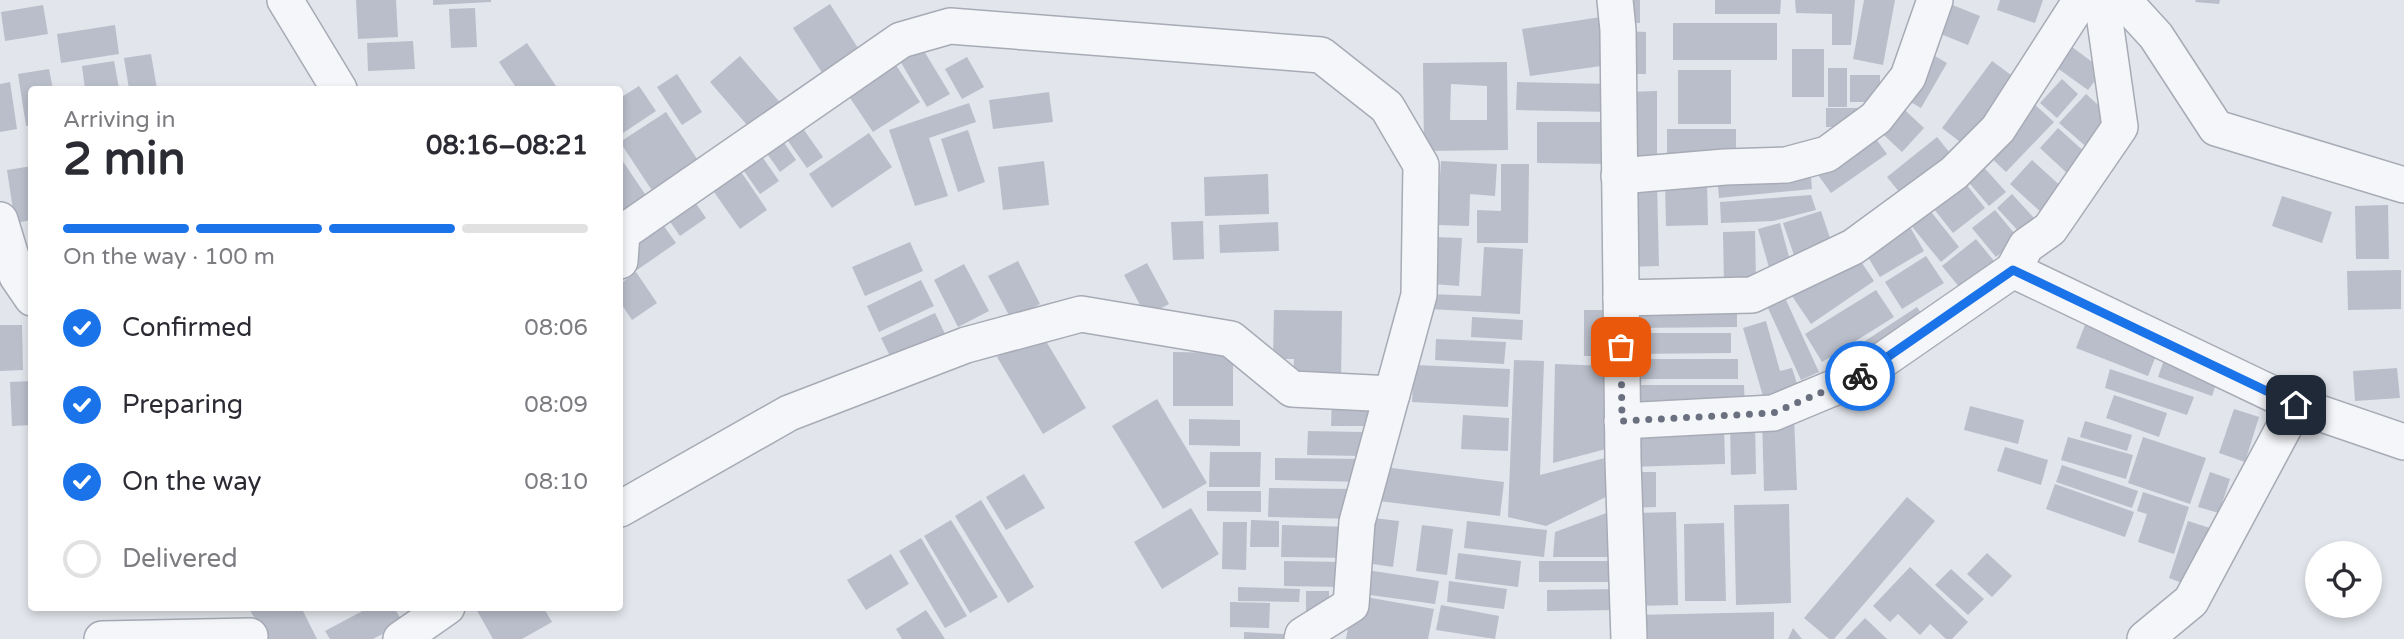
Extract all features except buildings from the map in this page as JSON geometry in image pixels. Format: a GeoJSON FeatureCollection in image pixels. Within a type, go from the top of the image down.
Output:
{"type":"FeatureCollection","features":[{"type":"Feature","properties":{"kind":"street"},"geometry":{"type":"LineString","coordinates":[[285,0],[337,86]]}},
{"type":"Feature","properties":{"kind":"street"},"geometry":{"type":"LineString","coordinates":[[1615,0],[1618,30],[1622,421],[1629,639]]}},
{"type":"Feature","properties":{"kind":"street"},"geometry":{"type":"LineString","coordinates":[[1619,176],[1786,165],[1827,154],[1876,118],[1908,76],[1935,0]]}},
{"type":"Feature","properties":{"kind":"street"},"geometry":{"type":"LineString","coordinates":[[1621,298],[1752,295],[1853,247],[1954,173],[1998,130],[2081,0]]}},
{"type":"Feature","properties":{"kind":"street"},"geometry":{"type":"LineString","coordinates":[[1622,421],[1773,413],[1857,378],[2013,270],[2026,246],[2050,229],[2120,127],[2102,0]]}},
{"type":"Feature","properties":{"kind":"street"},"geometry":{"type":"LineString","coordinates":[[2123,0],[2156,36],[2216,128],[2404,185]]}},
{"type":"Feature","properties":{"kind":"street"},"geometry":{"type":"LineString","coordinates":[[623,232],[901,40],[950,26],[1321,55],[1387,107],[1421,165],[1419,295],[1357,522],[1350,605],[1303,635],[1302,639]]}},
{"type":"Feature","properties":{"kind":"street"},"geometry":{"type":"LineString","coordinates":[[0,220],[18,276],[28,292]]}},
{"type":"Feature","properties":{"kind":"street"},"geometry":{"type":"LineString","coordinates":[[2013,270],[2296,405],[2404,442]]}},
{"type":"Feature","properties":{"kind":"street"},"geometry":{"type":"LineString","coordinates":[[623,507],[789,413],[966,345],[1081,314],[1231,339],[1292,389],[1392,394]]}},
{"type":"Feature","properties":{"kind":"street"},"geometry":{"type":"LineString","coordinates":[[2145,639],[2191,601],[2296,405]]}},
{"type":"Feature","properties":{"kind":"street"},"geometry":{"type":"LineString","coordinates":[[401,639],[441,611]]}},
{"type":"Feature","properties":{"kind":"street"},"geometry":{"type":"LineString","coordinates":[[102,639],[246,627]]}},
{"type":"Feature","properties":{"kind":"way so far"},"geometry":{"type":"LineString","coordinates":[[1621,347],[1622,421],[1773,413],[1860,376]]}},
{"type":"Feature","properties":{"kind":"route"},"geometry":{"type":"LineString","coordinates":[[1860,376],[2013,270],[2296,405]]}}]}
